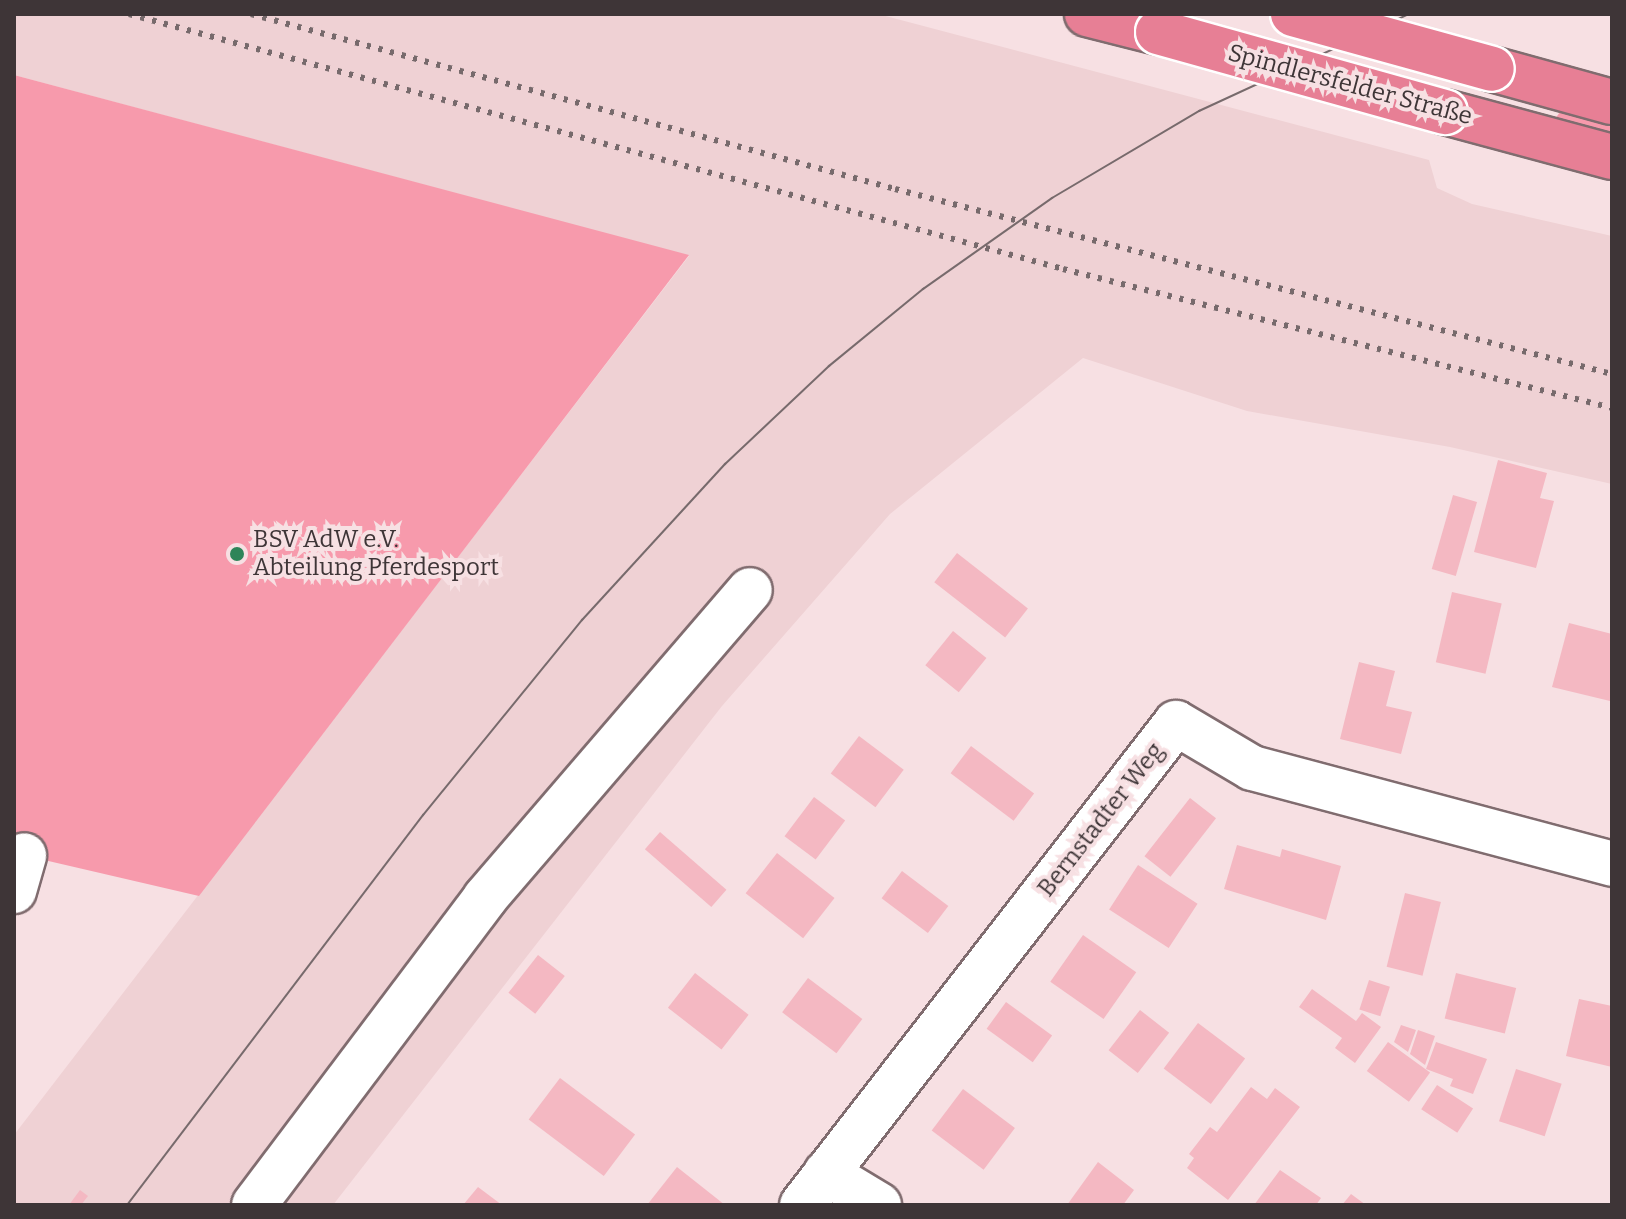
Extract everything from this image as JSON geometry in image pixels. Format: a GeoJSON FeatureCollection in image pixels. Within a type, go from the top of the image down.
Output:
{"type":"FeatureCollection","features":[{"type":"Feature","properties":{"kind":"highway","name":"Spindlersfelder Straße"},"geometry":{"type":"LineString","coordinates":[[1087,14],[1612,157]]}},
{"type":"Feature","properties":{"kind":"highway"},"geometry":{"type":"LineString","coordinates":[[1293,14],[1612,102]]}},
{"type":"Feature","properties":{"kind":"street"},"geometry":{"type":"LineString","coordinates":[[254,1205],[485,898],[750,590]]}},
{"type":"Feature","properties":{"kind":"street","name":"Bernstadter Weg"},"geometry":{"type":"LineString","coordinates":[[814,1189],[1176,723],[1252,768],[1612,864]]}},
{"type":"Feature","properties":{"kind":"street"},"geometry":{"type":"LineString","coordinates":[[814,1189],[879,1205]]}},
{"type":"Feature","properties":{"kind":"shaded area"},"geometry":{"type":"Polygon","coordinates":[[[14,14],[878,14],[1429,160],[1437,188],[1472,204],[1612,236],[1612,484],[1450,447],[1247,411],[1083,358],[890,514],[722,706],[333,1205],[14,1205],[14,1135],[689,256],[14,75],[14,14]]]}},
{"type":"Feature","properties":{"kind":"shaded area","name":"BSV AdW e.V. Abteilung Pferdesport"},"geometry":{"type":"Polygon","coordinates":[[[14,75],[689,255],[199,896],[14,853],[14,75]]]}},
{"type":"Feature","properties":{"kind":"shaded area"},"geometry":{"type":"Polygon","coordinates":[[[1562,109],[1612,121],[1612,137],[1553,122],[1562,109]]]}},
{"type":"Feature","properties":{"kind":"building"},"geometry":{"type":"Polygon","coordinates":[[[1498,460],[1547,473],[1540,498],[1554,501],[1536,568],[1474,552],[1498,460]]]}},
{"type":"Feature","properties":{"kind":"building"},"geometry":{"type":"Polygon","coordinates":[[[1453,495],[1477,502],[1456,576],[1432,569],[1453,495]]]}},
{"type":"Feature","properties":{"kind":"building"},"geometry":{"type":"Polygon","coordinates":[[[957,553],[1028,608],[1005,638],[934,582],[957,553]]]}},
{"type":"Feature","properties":{"kind":"building"},"geometry":{"type":"Polygon","coordinates":[[[1452,592],[1502,603],[1485,674],[1436,662],[1452,592]]]}},
{"type":"Feature","properties":{"kind":"building"},"geometry":{"type":"Polygon","coordinates":[[[1569,623],[1612,634],[1610,701],[1552,687],[1569,623]]]}},
{"type":"Feature","properties":{"kind":"building"},"geometry":{"type":"Polygon","coordinates":[[[953,631],[986,658],[959,692],[925,665],[953,631]]]}},
{"type":"Feature","properties":{"kind":"building"},"geometry":{"type":"Polygon","coordinates":[[[1359,662],[1395,671],[1386,706],[1412,712],[1401,754],[1340,739],[1359,662]]]}},
{"type":"Feature","properties":{"kind":"building"},"geometry":{"type":"Polygon","coordinates":[[[859,736],[904,770],[875,807],[831,774],[859,736]]]}},
{"type":"Feature","properties":{"kind":"building"},"geometry":{"type":"Polygon","coordinates":[[[971,746],[1034,794],[1014,821],[951,773],[971,746]]]}},
{"type":"Feature","properties":{"kind":"building"},"geometry":{"type":"Polygon","coordinates":[[[814,797],[845,820],[816,860],[785,836],[814,797]]]}},
{"type":"Feature","properties":{"kind":"building"},"geometry":{"type":"Polygon","coordinates":[[[1190,798],[1216,818],[1170,877],[1144,856],[1190,798]]]}},
{"type":"Feature","properties":{"kind":"building"},"geometry":{"type":"Polygon","coordinates":[[[660,832],[726,890],[711,907],[645,849],[660,832]]]}},
{"type":"Feature","properties":{"kind":"building"},"geometry":{"type":"Polygon","coordinates":[[[1237,845],[1280,857],[1282,849],[1341,866],[1326,920],[1224,889],[1237,845]]]}},
{"type":"Feature","properties":{"kind":"building"},"geometry":{"type":"Polygon","coordinates":[[[777,853],[835,898],[803,938],[746,893],[777,853]]]}},
{"type":"Feature","properties":{"kind":"building"},"geometry":{"type":"Polygon","coordinates":[[[1138,865],[1198,904],[1169,948],[1109,909],[1138,865]]]}},
{"type":"Feature","properties":{"kind":"building"},"geometry":{"type":"Polygon","coordinates":[[[902,871],[948,906],[928,933],[882,898],[902,871]]]}},
{"type":"Feature","properties":{"kind":"building"},"geometry":{"type":"Polygon","coordinates":[[[1405,893],[1441,902],[1423,976],[1387,967],[1405,893]]]}},
{"type":"Feature","properties":{"kind":"building"},"geometry":{"type":"Polygon","coordinates":[[[1083,935],[1136,972],[1104,1019],[1050,982],[1083,935]]]}},
{"type":"Feature","properties":{"kind":"building"},"geometry":{"type":"Polygon","coordinates":[[[538,955],[565,976],[535,1014],[508,993],[538,955]]]}},
{"type":"Feature","properties":{"kind":"building"},"geometry":{"type":"Polygon","coordinates":[[[695,973],[749,1015],[721,1050],[668,1008],[695,973]]]}},
{"type":"Feature","properties":{"kind":"building"},"geometry":{"type":"Polygon","coordinates":[[[1456,973],[1516,988],[1505,1034],[1445,1019],[1456,973]]]}},
{"type":"Feature","properties":{"kind":"building"},"geometry":{"type":"Polygon","coordinates":[[[808,978],[862,1019],[836,1053],[782,1012],[808,978]]]}},
{"type":"Feature","properties":{"kind":"building"},"geometry":{"type":"Polygon","coordinates":[[[1369,980],[1390,987],[1380,1016],[1359,1009],[1369,980]]]}},
{"type":"Feature","properties":{"kind":"building"},"geometry":{"type":"Polygon","coordinates":[[[1312,989],[1356,1021],[1362,1013],[1381,1027],[1355,1063],[1335,1048],[1342,1038],[1299,1007],[1312,989]]]}},
{"type":"Feature","properties":{"kind":"building"},"geometry":{"type":"Polygon","coordinates":[[[1579,999],[1612,1006],[1612,1067],[1566,1056],[1579,999]]]}},
{"type":"Feature","properties":{"kind":"building"},"geometry":{"type":"Polygon","coordinates":[[[1006,1002],[1052,1036],[1033,1062],[987,1029],[1006,1002]]]}},
{"type":"Feature","properties":{"kind":"building"},"geometry":{"type":"Polygon","coordinates":[[[1140,1010],[1169,1033],[1138,1073],[1109,1050],[1140,1010]]]}},
{"type":"Feature","properties":{"kind":"building"},"geometry":{"type":"Polygon","coordinates":[[[1198,1023],[1245,1059],[1211,1104],[1164,1069],[1198,1023]]]}},
{"type":"Feature","properties":{"kind":"building"},"geometry":{"type":"Polygon","coordinates":[[[1401,1025],[1416,1030],[1408,1052],[1394,1042],[1401,1025]]]}},
{"type":"Feature","properties":{"kind":"building"},"geometry":{"type":"Polygon","coordinates":[[[1418,1030],[1435,1036],[1425,1065],[1410,1054],[1418,1030]]]}},
{"type":"Feature","properties":{"kind":"building"},"geometry":{"type":"Polygon","coordinates":[[[1388,1042],[1430,1073],[1409,1102],[1367,1071],[1388,1042]]]}},
{"type":"Feature","properties":{"kind":"building"},"geometry":{"type":"Polygon","coordinates":[[[1436,1042],[1487,1059],[1473,1094],[1450,1086],[1453,1079],[1426,1069],[1436,1042]]]}},
{"type":"Feature","properties":{"kind":"building"},"geometry":{"type":"Polygon","coordinates":[[[1516,1069],[1562,1084],[1545,1136],[1499,1121],[1516,1069]]]}},
{"type":"Feature","properties":{"kind":"building"},"geometry":{"type":"Polygon","coordinates":[[[560,1078],[635,1135],[604,1176],[529,1120],[560,1078]]]}},
{"type":"Feature","properties":{"kind":"building"},"geometry":{"type":"Polygon","coordinates":[[[1437,1085],[1473,1108],[1457,1133],[1421,1109],[1437,1085]]]}},
{"type":"Feature","properties":{"kind":"building"},"geometry":{"type":"Polygon","coordinates":[[[1251,1087],[1267,1099],[1275,1088],[1300,1107],[1228,1200],[1187,1168],[1194,1158],[1189,1154],[1210,1127],[1217,1132],[1251,1087]]]}},
{"type":"Feature","properties":{"kind":"building"},"geometry":{"type":"Polygon","coordinates":[[[963,1089],[1015,1128],[984,1170],[932,1131],[963,1089]]]}},
{"type":"Feature","properties":{"kind":"building"},"geometry":{"type":"Polygon","coordinates":[[[1098,1162],[1134,1190],[1123,1205],[1067,1205],[1098,1162]]]}},
{"type":"Feature","properties":{"kind":"building"},"geometry":{"type":"Polygon","coordinates":[[[677,1167],[725,1205],[647,1205],[677,1167]]]}},
{"type":"Feature","properties":{"kind":"building"},"geometry":{"type":"Polygon","coordinates":[[[1280,1170],[1321,1198],[1316,1205],[1254,1205],[1280,1170]]]}},
{"type":"Feature","properties":{"kind":"building"},"geometry":{"type":"Polygon","coordinates":[[[478,1187],[502,1205],[463,1205],[478,1187]]]}},
{"type":"Feature","properties":{"kind":"building"},"geometry":{"type":"Polygon","coordinates":[[[80,1190],[88,1196],[81,1205],[69,1205],[80,1190]]]}},
{"type":"Feature","properties":{"kind":"building"},"geometry":{"type":"Polygon","coordinates":[[[1351,1194],[1366,1205],[1342,1205],[1351,1194]]]}},
{"type":"Feature","properties":{"kind":"tram line"},"geometry":{"type":"LineString","coordinates":[[127,1205],[423,815],[582,620],[725,464],[829,366],[923,289],[1052,198],[1199,111],[1409,14]]}},
{"type":"Feature","properties":{"kind":"railway"},"geometry":{"type":"LineString","coordinates":[[129,14],[1063,269],[1612,408]]}},
{"type":"Feature","properties":{"kind":"railway"},"geometry":{"type":"LineString","coordinates":[[251,14],[895,189],[1612,374]]}},
{"type":"Feature","properties":{"kind":"place","name":"BSV AdW e.V. Abteilung Pferdesport"},"geometry":{"type":"Point","coordinates":[237,554]}}]}
